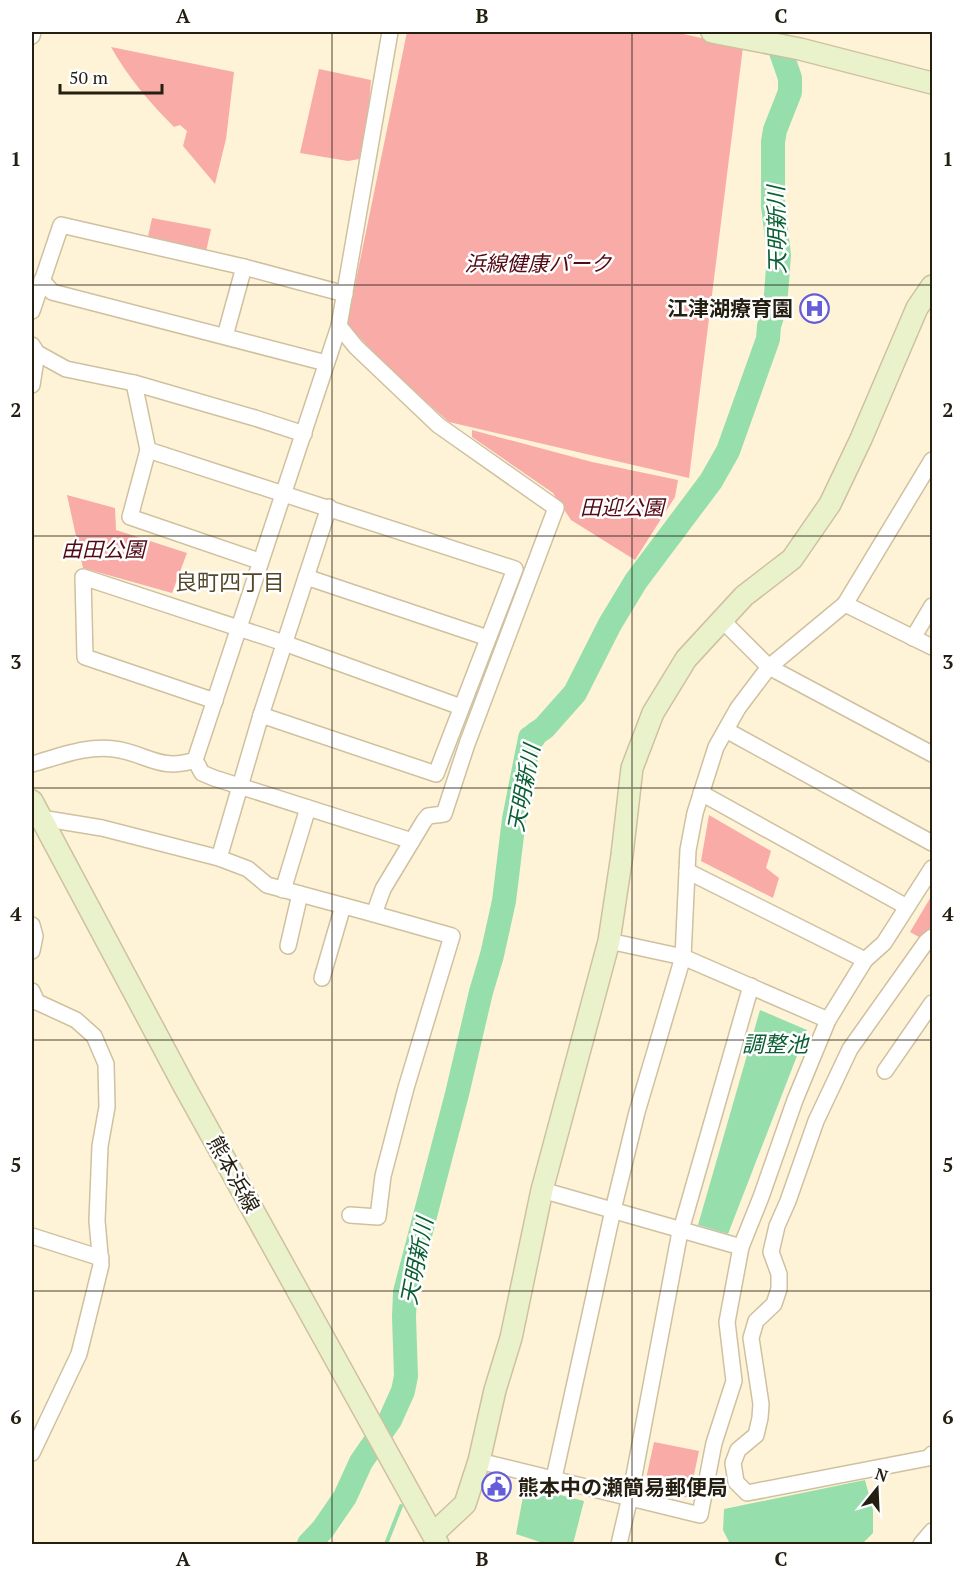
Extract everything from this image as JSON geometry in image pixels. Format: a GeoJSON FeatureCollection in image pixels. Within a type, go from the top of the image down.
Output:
{"type":"FeatureCollection","features":[{"type":"Feature","properties":{"kind":"street"},"geometry":{"type":"LineString","coordinates":[[32,36],[33,32]]}},
{"type":"Feature","properties":{"kind":"street"},"geometry":{"type":"LineString","coordinates":[[390,32],[339,326],[195,760],[202,773],[412,841]]}},
{"type":"Feature","properties":{"kind":"street"},"geometry":{"type":"LineString","coordinates":[[712,32],[800,49],[933,83]]}},
{"type":"Feature","properties":{"kind":"street"},"geometry":{"type":"LineString","coordinates":[[33,307],[61,225],[244,267],[345,294]]}},
{"type":"Feature","properties":{"kind":"street"},"geometry":{"type":"LineString","coordinates":[[225,336],[244,267]]}},
{"type":"Feature","properties":{"kind":"street"},"geometry":{"type":"LineString","coordinates":[[42,280],[52,292]]}},
{"type":"Feature","properties":{"kind":"street"},"geometry":{"type":"LineString","coordinates":[[33,307],[45,293],[52,292],[326,363]]}},
{"type":"Feature","properties":{"kind":"street"},"geometry":{"type":"LineString","coordinates":[[436,1539],[465,1504],[479,1461],[495,1390],[511,1338],[542,1190],[609,941],[632,768],[653,713],[686,659],[744,596],[792,559],[830,504],[861,439],[917,308],[930,295]]}},
{"type":"Feature","properties":{"kind":"street"},"geometry":{"type":"LineString","coordinates":[[339,326],[356,347],[438,425],[556,508],[467,744],[444,814],[428,816],[383,889],[374,914]]}},
{"type":"Feature","properties":{"kind":"street"},"geometry":{"type":"LineString","coordinates":[[32,385],[34,349],[66,369],[134,383],[303,434]]}},
{"type":"Feature","properties":{"kind":"street"},"geometry":{"type":"LineString","coordinates":[[134,383],[148,450],[130,517],[260,561]]}},
{"type":"Feature","properties":{"kind":"street"},"geometry":{"type":"LineString","coordinates":[[148,450],[515,569],[436,774],[261,715]]}},
{"type":"Feature","properties":{"kind":"street"},"geometry":{"type":"LineString","coordinates":[[554,1478],[613,1210],[638,1112],[683,957],[688,850],[694,813],[716,747],[738,708],[769,667],[844,604],[933,460]]}},
{"type":"Feature","properties":{"kind":"street"},"geometry":{"type":"LineString","coordinates":[[219,858],[261,715],[328,507]]}},
{"type":"Feature","properties":{"kind":"street"},"geometry":{"type":"LineString","coordinates":[[215,701],[85,657],[83,577],[284,644],[461,707]]}},
{"type":"Feature","properties":{"kind":"street"},"geometry":{"type":"LineString","coordinates":[[306,577],[488,638]]}},
{"type":"Feature","properties":{"kind":"street"},"geometry":{"type":"LineString","coordinates":[[844,604],[933,647]]}},
{"type":"Feature","properties":{"kind":"street"},"geometry":{"type":"LineString","coordinates":[[913,638],[933,606]]}},
{"type":"Feature","properties":{"kind":"street"},"geometry":{"type":"LineString","coordinates":[[723,621],[769,667],[933,754]]}},
{"type":"Feature","properties":{"kind":"street"},"geometry":{"type":"LineString","coordinates":[[726,730],[933,843]]}},
{"type":"Feature","properties":{"kind":"street"},"geometry":{"type":"LineString","coordinates":[[32,764],[94,748],[115,749],[164,764],[179,766],[195,760]]}},
{"type":"Feature","properties":{"kind":"street"},"geometry":{"type":"LineString","coordinates":[[701,793],[907,907]]}},
{"type":"Feature","properties":{"kind":"street"},"geometry":{"type":"LineString","coordinates":[[283,890],[309,808]]}},
{"type":"Feature","properties":{"kind":"street"},"geometry":{"type":"LineString","coordinates":[[36,810],[219,858],[248,869],[267,885],[452,936],[382,1176],[378,1217],[350,1215]]}},
{"type":"Feature","properties":{"kind":"street","name":"熊本浜線"},"geometry":{"type":"LineString","coordinates":[[36,810],[183,1084],[436,1539]]}},
{"type":"Feature","properties":{"kind":"street"},"geometry":{"type":"LineString","coordinates":[[479,1461],[700,1515],[714,1443],[734,1381],[727,1322],[741,1247],[795,1100],[828,1020],[865,960],[884,943],[933,868]]}},
{"type":"Feature","properties":{"kind":"street"},"geometry":{"type":"LineString","coordinates":[[687,871],[865,960]]}},
{"type":"Feature","properties":{"kind":"street"},"geometry":{"type":"LineString","coordinates":[[288,946],[300,894]]}},
{"type":"Feature","properties":{"kind":"street"},"geometry":{"type":"LineString","coordinates":[[322,978],[344,906]]}},
{"type":"Feature","properties":{"kind":"street"},"geometry":{"type":"LineString","coordinates":[[32,925],[35,936],[32,951]]}},
{"type":"Feature","properties":{"kind":"street"},"geometry":{"type":"LineString","coordinates":[[933,937],[926,942],[850,1049],[816,1121],[777,1226],[771,1252],[779,1274],[779,1289],[774,1304],[756,1321],[751,1338],[761,1404],[756,1435],[738,1450],[733,1463],[736,1482],[747,1493],[928,1458],[933,1454]]}},
{"type":"Feature","properties":{"kind":"street"},"geometry":{"type":"LineString","coordinates":[[609,941],[683,957],[828,1020]]}},
{"type":"Feature","properties":{"kind":"street"},"geometry":{"type":"LineString","coordinates":[[619,1545],[680,1231],[751,986]]}},
{"type":"Feature","properties":{"kind":"street"},"geometry":{"type":"LineString","coordinates":[[32,991],[38,1002],[76,1020],[94,1036],[106,1064],[107,1107],[100,1146],[97,1221],[101,1265],[80,1354],[32,1448]]}},
{"type":"Feature","properties":{"kind":"street"},"geometry":{"type":"LineString","coordinates":[[885,1071],[933,1003]]}},
{"type":"Feature","properties":{"kind":"street"},"geometry":{"type":"LineString","coordinates":[[542,1190],[741,1247]]}},
{"type":"Feature","properties":{"kind":"street"},"geometry":{"type":"LineString","coordinates":[[32,1236],[101,1258]]}},
{"type":"Feature","properties":{"kind":"street"},"geometry":{"type":"LineString","coordinates":[[921,1545],[933,1531]]}},
{"type":"Feature","properties":{"kind":"green space","name":"浜線健康パーク"},"geometry":{"type":"Polygon","coordinates":[[[407,32],[674,32],[743,47],[689,478],[449,422],[390,370],[347,324],[407,32]]]}},
{"type":"Feature","properties":{"kind":"green space"},"geometry":{"type":"Polygon","coordinates":[[[111,47],[234,72],[226,139],[215,184],[183,146],[187,131],[180,125],[174,127],[156,108],[132,79],[111,47]]]}},
{"type":"Feature","properties":{"kind":"green space"},"geometry":{"type":"Polygon","coordinates":[[[319,69],[371,80],[365,158],[348,161],[300,153],[319,69]]]}},
{"type":"Feature","properties":{"kind":"green space"},"geometry":{"type":"Polygon","coordinates":[[[152,218],[211,229],[205,256],[147,241],[152,218]]]}},
{"type":"Feature","properties":{"kind":"green space","name":"田迎公園"},"geometry":{"type":"Polygon","coordinates":[[[472,430],[592,462],[678,480],[675,497],[635,560],[571,520],[553,493],[472,437],[472,430]]]}},
{"type":"Feature","properties":{"kind":"green space","name":"由田公園"},"geometry":{"type":"Polygon","coordinates":[[[67,495],[115,508],[116,530],[187,553],[172,593],[83,568],[67,495]]]}},
{"type":"Feature","properties":{"kind":"green space"},"geometry":{"type":"Polygon","coordinates":[[[709,815],[771,851],[766,868],[779,878],[773,898],[701,861],[709,815]]]}},
{"type":"Feature","properties":{"kind":"green space"},"geometry":{"type":"Polygon","coordinates":[[[932,895],[932,928],[919,937],[910,932],[932,895]]]}},
{"type":"Feature","properties":{"kind":"green space"},"geometry":{"type":"Polygon","coordinates":[[[654,1442],[699,1451],[689,1498],[644,1488],[654,1442]]]}},
{"type":"Feature","properties":{"kind":"water","name":"調整池"},"geometry":{"type":"Polygon","coordinates":[[[760,1010],[807,1030],[728,1234],[698,1225],[760,1010]]]}},
{"type":"Feature","properties":{"kind":"water"},"geometry":{"type":"Polygon","coordinates":[[[865,1480],[873,1510],[873,1533],[862,1544],[730,1544],[723,1530],[724,1509],[865,1480]]]}},
{"type":"Feature","properties":{"kind":"water"},"geometry":{"type":"Polygon","coordinates":[[[525,1486],[584,1501],[573,1544],[546,1544],[516,1534],[525,1486]]]}},
{"type":"Feature","properties":{"kind":"waterway","name":"天明新川"},"geometry":{"type":"LineString","coordinates":[[309,1544],[323,1529],[345,1497],[361,1462],[390,1420],[403,1391],[406,1376],[405,1292],[492,955],[504,901],[514,819],[530,738],[544,728],[575,693],[610,624],[636,581],[711,481],[728,451],[768,339],[769,326],[775,307],[779,255],[773,206],[773,142],[775,130],[790,92],[790,78],[774,32]]}},
{"type":"Feature","properties":{"kind":"waterway"},"geometry":{"type":"LineString","coordinates":[[386,1544],[401,1506]]}},
{"type":"Feature","properties":{"kind":"place","name":"江津湖療育園"},"geometry":{"type":"Point","coordinates":[814,308]}},
{"type":"Feature","properties":{"kind":"place","name":"熊本中の瀬簡易郵便局"},"geometry":{"type":"Point","coordinates":[497,1487]}},
{"type":"Feature","properties":{"kind":"district","name":"良町四丁目"},"geometry":{"type":"Point","coordinates":[230,581]}}]}
